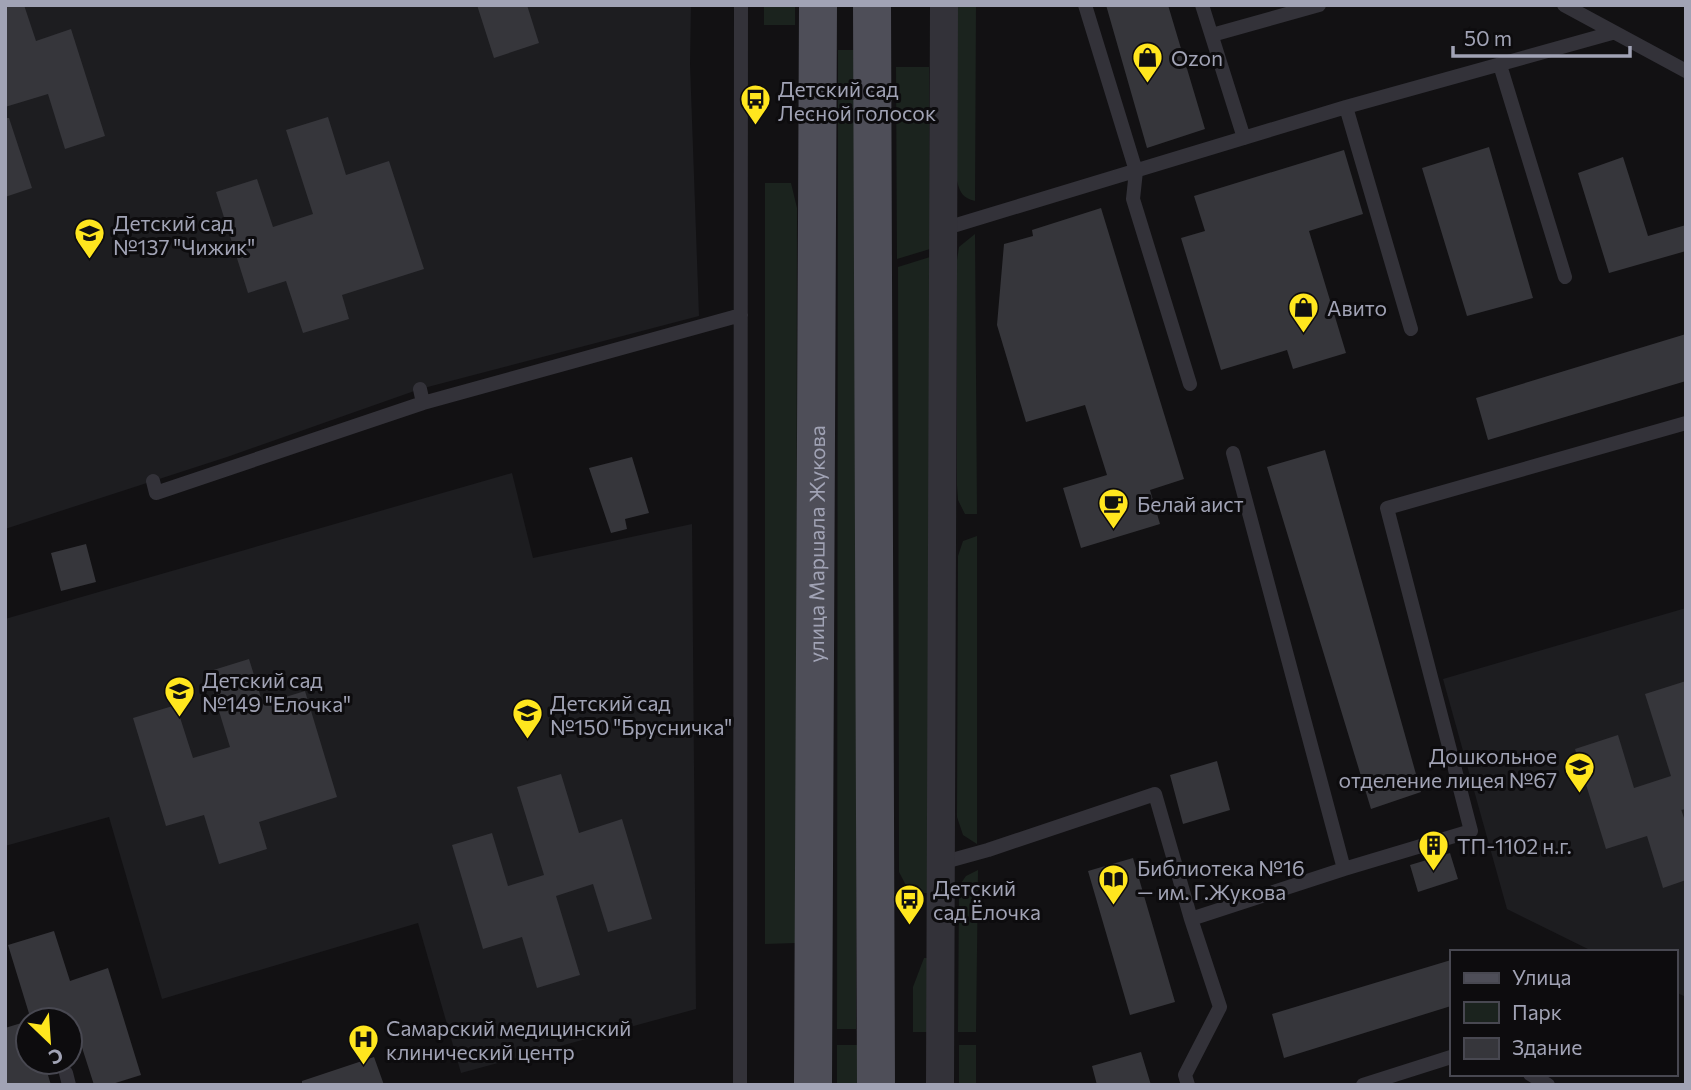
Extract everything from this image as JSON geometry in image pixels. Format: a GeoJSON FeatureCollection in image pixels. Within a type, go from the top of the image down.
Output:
{"type":"FeatureCollection","features":[{"type":"Feature","properties":{"kind":"main road","name":"улица Маршала Жукова"},"geometry":{"type":"LineString","coordinates":[[813,1085],[818,5]]}},
{"type":"Feature","properties":{"kind":"main road"},"geometry":{"type":"LineString","coordinates":[[872,5],[876,1085]]}},
{"type":"Feature","properties":{"kind":"street"},"geometry":{"type":"LineString","coordinates":[[940,1085],[944,5]]}},
{"type":"Feature","properties":{"kind":"lane"},"geometry":{"type":"LineString","coordinates":[[740,1085],[741,5]]}},
{"type":"Feature","properties":{"kind":"lane"},"geometry":{"type":"LineString","coordinates":[[1085,5],[1136,171],[1133,198],[1190,384]]}},
{"type":"Feature","properties":{"kind":"lane"},"geometry":{"type":"LineString","coordinates":[[1202,5],[1244,138]]}},
{"type":"Feature","properties":{"kind":"lane"},"geometry":{"type":"LineString","coordinates":[[1212,35],[1319,5]]}},
{"type":"Feature","properties":{"kind":"lane"},"geometry":{"type":"LineString","coordinates":[[1564,5],[1686,71]]}},
{"type":"Feature","properties":{"kind":"lane"},"geometry":{"type":"LineString","coordinates":[[943,229],[1346,107],[1612,33]]}},
{"type":"Feature","properties":{"kind":"lane"},"geometry":{"type":"LineString","coordinates":[[1500,65],[1565,277]]}},
{"type":"Feature","properties":{"kind":"lane"},"geometry":{"type":"LineString","coordinates":[[1346,107],[1411,328]]}},
{"type":"Feature","properties":{"kind":"lane"},"geometry":{"type":"LineString","coordinates":[[153,481],[156,493],[423,403],[741,315]]}},
{"type":"Feature","properties":{"kind":"lane"},"geometry":{"type":"LineString","coordinates":[[420,388],[423,403]]}},
{"type":"Feature","properties":{"kind":"lane"},"geometry":{"type":"LineString","coordinates":[[1192,919],[1471,831],[1387,508],[1686,423]]}},
{"type":"Feature","properties":{"kind":"lane"},"geometry":{"type":"LineString","coordinates":[[1233,453],[1344,869]]}},
{"type":"Feature","properties":{"kind":"lane"},"geometry":{"type":"LineString","coordinates":[[941,863],[1155,794],[1220,1007],[1185,1075],[1188,1085]]}},
{"type":"Feature","properties":{"kind":"lane"},"geometry":{"type":"LineString","coordinates":[[1363,1085],[1450,1057]]}},
{"type":"Feature","properties":{"kind":"shaded area"},"geometry":{"type":"Polygon","coordinates":[[[5,5],[691,5],[690,64],[699,316],[420,389],[227,457],[5,529],[5,5]]]}},
{"type":"Feature","properties":{"kind":"shaded area"},"geometry":{"type":"Polygon","coordinates":[[[512,473],[533,558],[692,524],[696,1009],[461,1073],[418,923],[162,999],[109,817],[5,846],[5,619],[512,473]]]}},
{"type":"Feature","properties":{"kind":"shaded area","name":"Дошкольное отделение лицея №67"},"geometry":{"type":"Polygon","coordinates":[[[1686,608],[1686,997],[1677,993],[1677,950],[1590,950],[1507,909],[1443,679],[1686,608]]]}},
{"type":"Feature","properties":{"kind":"green space"},"geometry":{"type":"Polygon","coordinates":[[[764,5],[795,5],[795,25],[764,25],[764,5]]]}},
{"type":"Feature","properties":{"kind":"green space"},"geometry":{"type":"Polygon","coordinates":[[[957,5],[976,5],[975,201],[963,194],[957,181],[957,5]]]}},
{"type":"Feature","properties":{"kind":"green space"},"geometry":{"type":"Polygon","coordinates":[[[838,50],[857,50],[856,1029],[837,1029],[838,50]]]}},
{"type":"Feature","properties":{"kind":"green space"},"geometry":{"type":"Polygon","coordinates":[[[896,67],[929,67],[930,249],[897,259],[896,67]]]}},
{"type":"Feature","properties":{"kind":"green space"},"geometry":{"type":"Polygon","coordinates":[[[765,183],[791,183],[797,208],[796,943],[765,944],[765,183]]]}},
{"type":"Feature","properties":{"kind":"green space"},"geometry":{"type":"Polygon","coordinates":[[[975,234],[977,514],[965,514],[958,500],[957,486],[957,260],[959,247],[975,234]]]}},
{"type":"Feature","properties":{"kind":"green space"},"geometry":{"type":"Polygon","coordinates":[[[930,257],[928,893],[910,893],[899,872],[898,267],[930,257]]]}},
{"type":"Feature","properties":{"kind":"green space"},"geometry":{"type":"Polygon","coordinates":[[[977,536],[977,844],[963,835],[957,817],[958,556],[963,541],[977,536]]]}},
{"type":"Feature","properties":{"kind":"green space"},"geometry":{"type":"Polygon","coordinates":[[[978,870],[976,1032],[958,1032],[959,886],[966,876],[978,870]]]}},
{"type":"Feature","properties":{"kind":"green space"},"geometry":{"type":"Polygon","coordinates":[[[924,958],[929,958],[930,1032],[913,1032],[913,987],[924,958]]]}},
{"type":"Feature","properties":{"kind":"green space"},"geometry":{"type":"Polygon","coordinates":[[[837,1045],[857,1045],[857,1085],[837,1085],[837,1045]]]}},
{"type":"Feature","properties":{"kind":"green space"},"geometry":{"type":"Polygon","coordinates":[[[959,1045],[976,1045],[976,1085],[959,1085],[959,1045]]]}},
{"type":"Feature","properties":{"kind":"building"},"geometry":{"type":"Polygon","coordinates":[[[5,5],[24,5],[36,41],[71,29],[105,136],[65,149],[48,94],[5,107],[5,5]]]}},
{"type":"Feature","properties":{"kind":"building"},"geometry":{"type":"Polygon","coordinates":[[[477,5],[527,5],[539,43],[494,58],[477,5]]]}},
{"type":"Feature","properties":{"kind":"building"},"geometry":{"type":"Polygon","coordinates":[[[1106,5],[1168,5],[1205,129],[1147,148],[1106,5]]]}},
{"type":"Feature","properties":{"kind":"building"},"geometry":{"type":"Polygon","coordinates":[[[328,117],[346,175],[389,161],[424,269],[342,295],[349,319],[303,333],[286,281],[248,293],[216,192],[257,179],[273,227],[313,214],[286,130],[328,117]]]}},
{"type":"Feature","properties":{"kind":"building"},"geometry":{"type":"Polygon","coordinates":[[[5,118],[9,118],[32,188],[5,197],[5,118]]]}},
{"type":"Feature","properties":{"kind":"building"},"geometry":{"type":"Polygon","coordinates":[[[1489,147],[1533,298],[1467,316],[1422,168],[1489,147]]]}},
{"type":"Feature","properties":{"kind":"building"},"geometry":{"type":"Polygon","coordinates":[[[1344,150],[1363,214],[1309,231],[1346,353],[1293,369],[1287,350],[1221,370],[1181,238],[1205,231],[1194,196],[1344,150]]]}},
{"type":"Feature","properties":{"kind":"building"},"geometry":{"type":"Polygon","coordinates":[[[1623,157],[1648,236],[1686,225],[1686,251],[1609,273],[1578,173],[1623,157]]]}},
{"type":"Feature","properties":{"kind":"building"},"geometry":{"type":"Polygon","coordinates":[[[1101,208],[1184,479],[1150,490],[1160,524],[1081,548],[1063,488],[1107,475],[1085,405],[1026,422],[997,325],[1004,244],[1033,236],[1032,230],[1101,208]]]}},
{"type":"Feature","properties":{"kind":"building"},"geometry":{"type":"Polygon","coordinates":[[[1686,334],[1686,381],[1488,440],[1476,398],[1686,334]]]}},
{"type":"Feature","properties":{"kind":"building"},"geometry":{"type":"Polygon","coordinates":[[[1325,450],[1421,792],[1371,809],[1267,467],[1325,450]]]}},
{"type":"Feature","properties":{"kind":"building"},"geometry":{"type":"Polygon","coordinates":[[[632,457],[649,513],[625,519],[627,529],[611,533],[589,468],[632,457]]]}},
{"type":"Feature","properties":{"kind":"building"},"geometry":{"type":"Polygon","coordinates":[[[86,544],[96,582],[61,591],[51,553],[86,544]]]}},
{"type":"Feature","properties":{"kind":"building"},"geometry":{"type":"Polygon","coordinates":[[[249,659],[263,704],[305,691],[337,797],[259,822],[267,849],[219,864],[204,815],[166,826],[133,718],[176,705],[193,758],[230,747],[207,672],[249,659]]]}},
{"type":"Feature","properties":{"kind":"building"},"geometry":{"type":"Polygon","coordinates":[[[1686,681],[1686,809],[1681,810],[1686,824],[1686,880],[1663,888],[1647,836],[1606,849],[1575,749],[1618,735],[1634,788],[1671,776],[1645,694],[1686,681]]]}},
{"type":"Feature","properties":{"kind":"building"},"geometry":{"type":"Polygon","coordinates":[[[1217,761],[1230,810],[1183,824],[1170,775],[1217,761]]]}},
{"type":"Feature","properties":{"kind":"building"},"geometry":{"type":"Polygon","coordinates":[[[561,774],[579,833],[622,819],[652,919],[608,932],[593,884],[556,896],[580,975],[537,988],[522,937],[483,949],[452,845],[492,833],[508,886],[544,875],[517,787],[561,774]]]}},
{"type":"Feature","properties":{"kind":"building","name":"ТП-1102 н.г."},"geometry":{"type":"Polygon","coordinates":[[[1450,853],[1458,879],[1418,892],[1410,865],[1450,853]]]}},
{"type":"Feature","properties":{"kind":"building"},"geometry":{"type":"Polygon","coordinates":[[[1133,858],[1175,1002],[1130,1015],[1088,871],[1133,858]]]}},
{"type":"Feature","properties":{"kind":"building"},"geometry":{"type":"Polygon","coordinates":[[[54,931],[70,981],[108,968],[141,1075],[109,1085],[94,1085],[84,1054],[84,1006],[27,1006],[8,945],[54,931]]]}},
{"type":"Feature","properties":{"kind":"building"},"geometry":{"type":"Polygon","coordinates":[[[1450,960],[1450,1006],[1284,1058],[1272,1014],[1450,960]]]}},
{"type":"Feature","properties":{"kind":"building"},"geometry":{"type":"Polygon","coordinates":[[[14,1025],[14,1076],[48,1076],[51,1085],[5,1085],[5,1028],[14,1025]]]}},
{"type":"Feature","properties":{"kind":"building"},"geometry":{"type":"Polygon","coordinates":[[[1141,1052],[1151,1085],[1097,1085],[1092,1066],[1141,1052]]]}},
{"type":"Feature","properties":{"kind":"building","name":"Самарский медицинский клинический центр"},"geometry":{"type":"Polygon","coordinates":[[[374,1057],[384,1085],[302,1085],[302,1081],[374,1057]]]}},
{"type":"Feature","properties":{"kind":"place","name":"Ozon"},"geometry":{"type":"Point","coordinates":[1148,84]}},
{"type":"Feature","properties":{"kind":"place","name":"Детский сад Лесной голосок"},"geometry":{"type":"Point","coordinates":[755,127]}},
{"type":"Feature","properties":{"kind":"place","name":"Детский сад №137 \"Чижик\""},"geometry":{"type":"Point","coordinates":[90,261]}},
{"type":"Feature","properties":{"kind":"place","name":"Авито"},"geometry":{"type":"Point","coordinates":[1304,334]}},
{"type":"Feature","properties":{"kind":"place","name":"Белай аист"},"geometry":{"type":"Point","coordinates":[1114,530]}},
{"type":"Feature","properties":{"kind":"place","name":"Детский сад №149 \"Елочка\""},"geometry":{"type":"Point","coordinates":[179,718]}},
{"type":"Feature","properties":{"kind":"place","name":"Детский сад №150 \"Брусничка\""},"geometry":{"type":"Point","coordinates":[527,741]}},
{"type":"Feature","properties":{"kind":"place","name":"Дошкольное отделение лицея №67"},"geometry":{"type":"Point","coordinates":[1580,794]}},
{"type":"Feature","properties":{"kind":"place","name":"ТП-1102 н.г."},"geometry":{"type":"Point","coordinates":[1434,872]}},
{"type":"Feature","properties":{"kind":"place","name":"Библиотека №16 — им. Г.Жукова"},"geometry":{"type":"Point","coordinates":[1114,906]}},
{"type":"Feature","properties":{"kind":"place","name":"Детский сад Ёлочка"},"geometry":{"type":"Point","coordinates":[910,926]}},
{"type":"Feature","properties":{"kind":"place","name":"Самарский медицинский клинический центр"},"geometry":{"type":"Point","coordinates":[363,1066]}}]}
